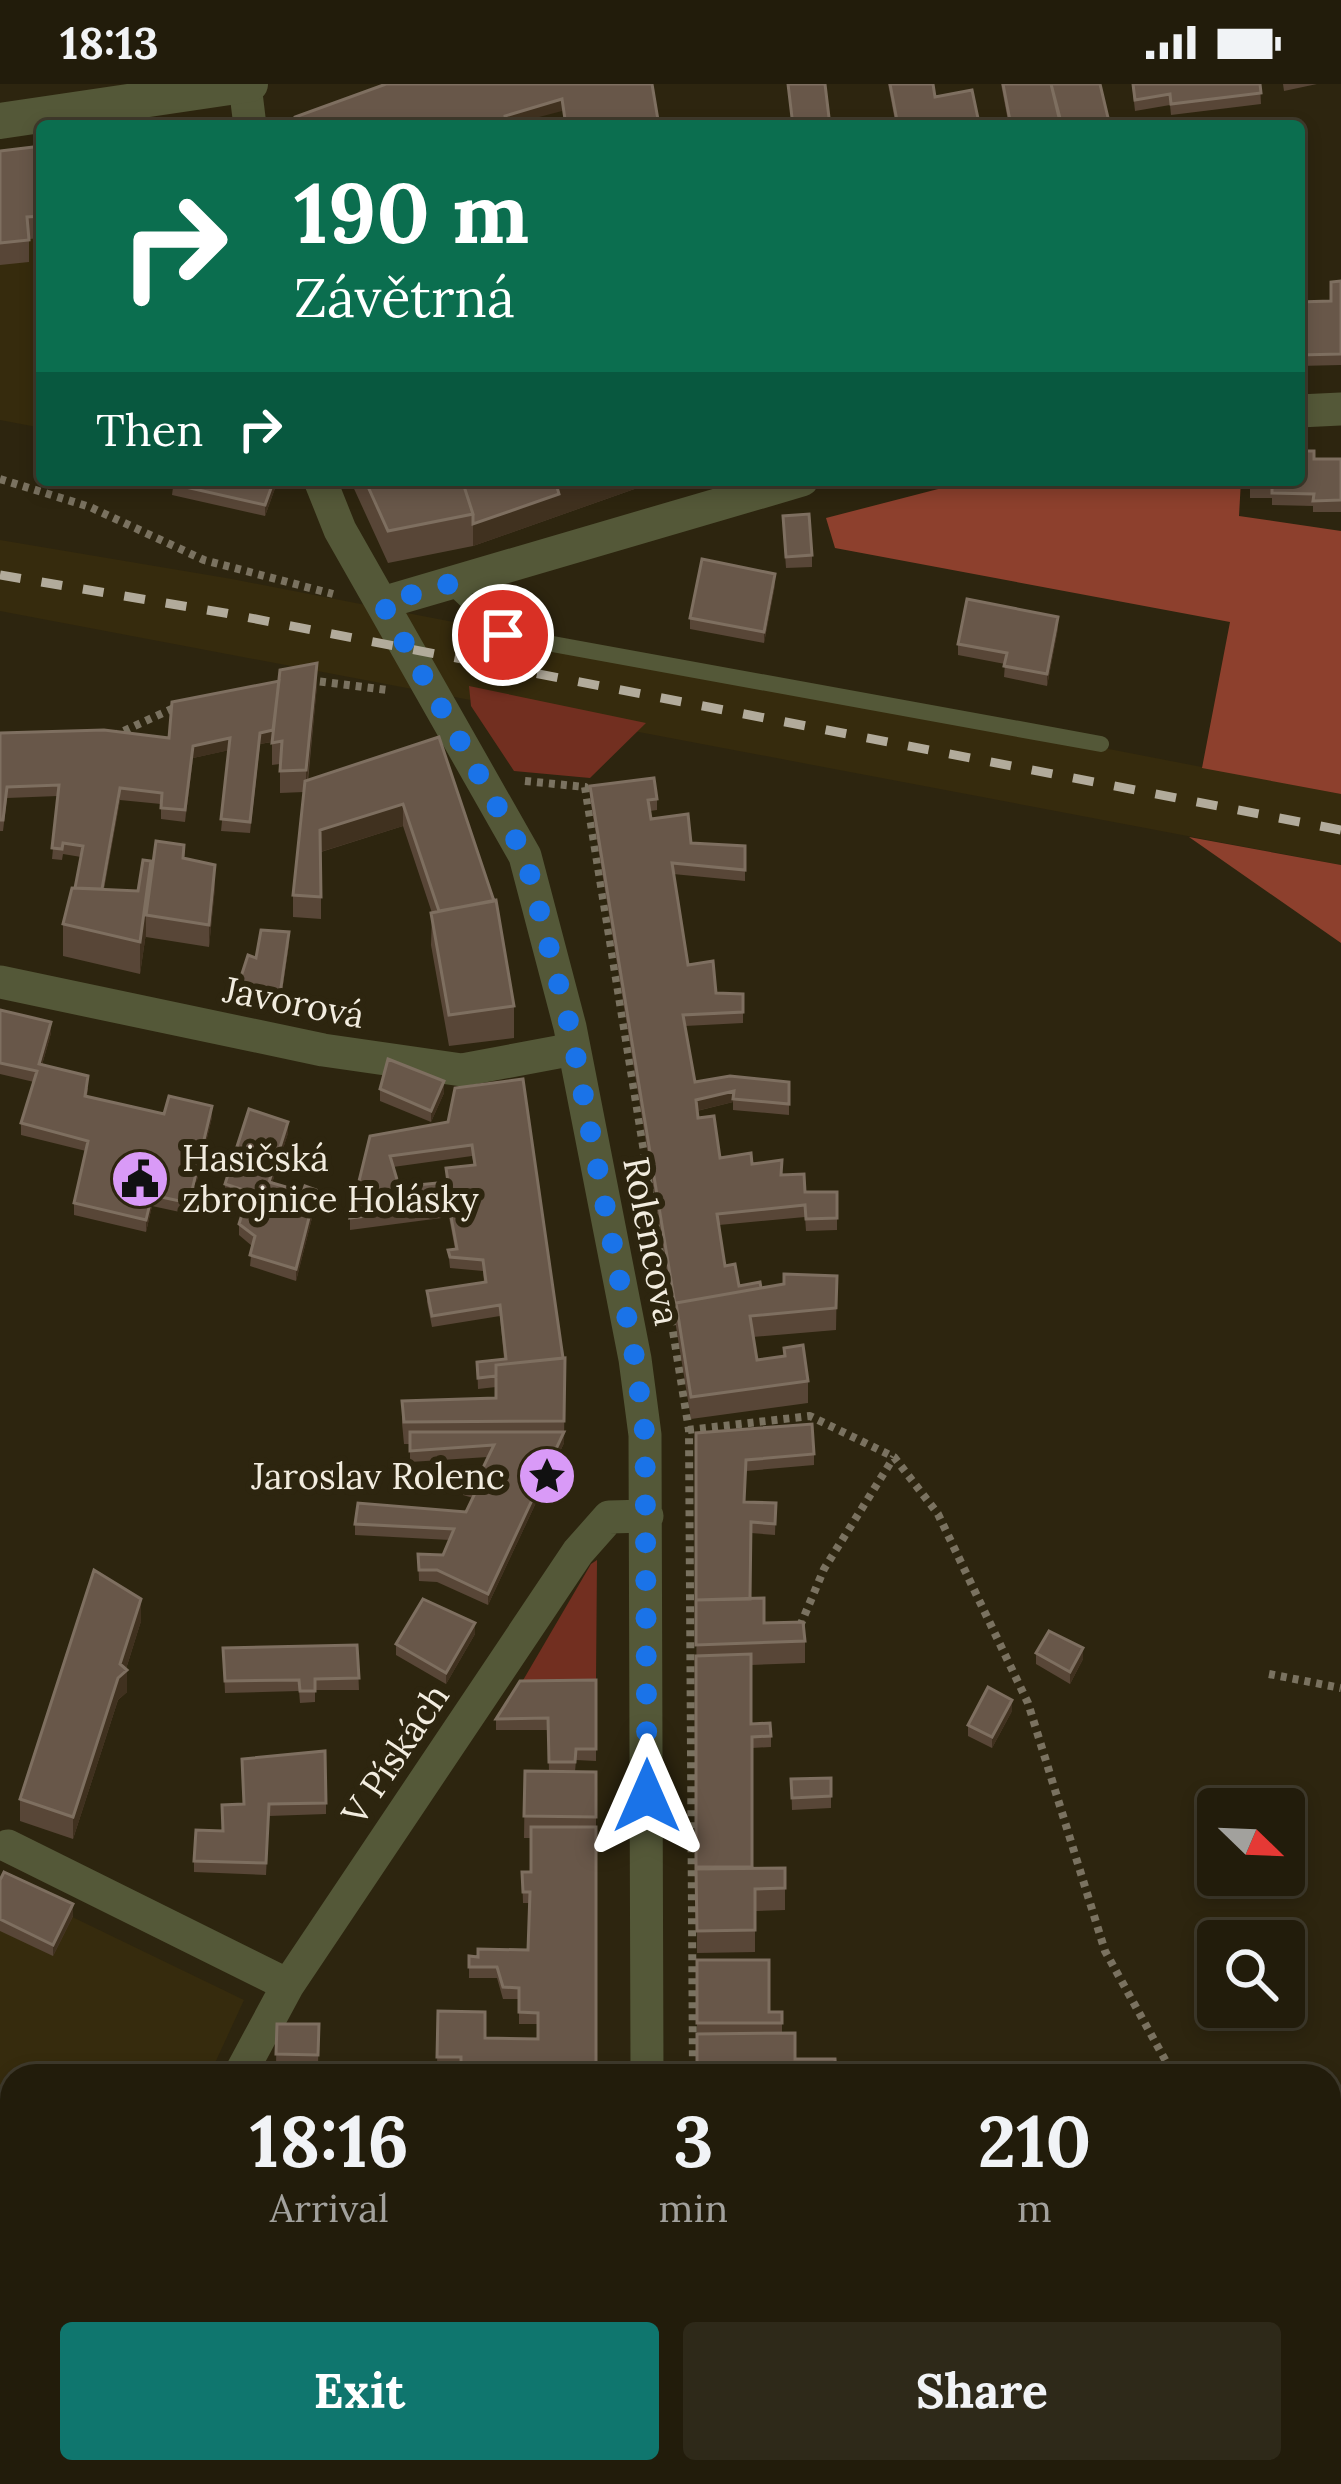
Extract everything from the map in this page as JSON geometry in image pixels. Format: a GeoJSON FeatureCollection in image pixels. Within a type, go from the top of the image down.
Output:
{"type":"FeatureCollection","features":[{"type":"Feature","properties":{"kind":"street"},"geometry":{"type":"LineString","coordinates":[[0,121],[247,84],[250,120]]}},
{"type":"Feature","properties":{"kind":"street"},"geometry":{"type":"LineString","coordinates":[[1305,411],[1341,410]]}},
{"type":"Feature","properties":{"kind":"street","name":"Rolencova"},"geometry":{"type":"LineString","coordinates":[[322,486],[340,530],[525,856],[574,1049],[635,1359],[645,1435],[647,2064]]}},
{"type":"Feature","properties":{"kind":"street"},"geometry":{"type":"LineString","coordinates":[[382,603],[782,486]]}},
{"type":"Feature","properties":{"kind":"street","name":"Javorová"},"geometry":{"type":"LineString","coordinates":[[0,982],[323,1050],[463,1070],[574,1049]]}},
{"type":"Feature","properties":{"kind":"street","name":"V Pískách"},"geometry":{"type":"LineString","coordinates":[[245,2064],[288,1985],[578,1552],[609,1517],[647,1516]]}},
{"type":"Feature","properties":{"kind":"street"},"geometry":{"type":"LineString","coordinates":[[8,1846],[288,1985]]}},
{"type":"Feature","properties":{"kind":"lane"},"geometry":{"type":"LineString","coordinates":[[449,584],[503,635],[1101,744]]}},
{"type":"Feature","properties":{"kind":"path"},"geometry":{"type":"LineString","coordinates":[[0,478],[90,507],[255,577],[382,603]]}},
{"type":"Feature","properties":{"kind":"path"},"geometry":{"type":"LineString","coordinates":[[297,682],[352,682],[436,700]]}},
{"type":"Feature","properties":{"kind":"path"},"geometry":{"type":"LineString","coordinates":[[92,737],[113,736],[194,703]]}},
{"type":"Feature","properties":{"kind":"path"},"geometry":{"type":"LineString","coordinates":[[645,1435],[810,1416],[895,1457],[938,1514],[975,1582],[1055,1775],[1105,1951],[1167,2064]]}},
{"type":"Feature","properties":{"kind":"path"},"geometry":{"type":"LineString","coordinates":[[800,1626],[824,1569],[895,1457]]}},
{"type":"Feature","properties":{"kind":"path"},"geometry":{"type":"LineString","coordinates":[[1269,1674],[1341,1688]]}},
{"type":"Feature","properties":{"kind":"shaded area"},"geometry":{"type":"Polygon","coordinates":[[[36,169],[36,427],[0,420],[0,174],[36,169]]]}},
{"type":"Feature","properties":{"kind":"shaded area"},"geometry":{"type":"Polygon","coordinates":[[[950,486],[1241,486],[1239,516],[1341,531],[1341,794],[1202,768],[1230,622],[835,548],[826,518],[950,486]]]}},
{"type":"Feature","properties":{"kind":"shaded area"},"geometry":{"type":"Polygon","coordinates":[[[0,540],[232,579],[1341,794],[1341,865],[0,611],[0,540]]]}},
{"type":"Feature","properties":{"kind":"shaded area"},"geometry":{"type":"Polygon","coordinates":[[[469,686],[646,723],[590,778],[514,771],[471,706],[469,686]]]}},
{"type":"Feature","properties":{"kind":"shaded area"},"geometry":{"type":"Polygon","coordinates":[[[1189,837],[1341,865],[1341,943],[1189,837]]]}},
{"type":"Feature","properties":{"kind":"shaded area"},"geometry":{"type":"Polygon","coordinates":[[[597,1560],[596,1681],[522,1682],[591,1564],[597,1560]]]}},
{"type":"Feature","properties":{"kind":"shaded area"},"geometry":{"type":"Polygon","coordinates":[[[0,1882],[244,2000],[215,2064],[0,2064],[0,1882]]]}},
{"type":"Feature","properties":{"kind":"building"},"geometry":{"type":"Polygon","coordinates":[[[386,84],[652,84],[658,120],[565,120],[562,99],[505,116],[505,120],[292,120],[386,84]]]}},
{"type":"Feature","properties":{"kind":"building"},"geometry":{"type":"Polygon","coordinates":[[[788,84],[825,84],[829,120],[792,120],[788,84]]]}},
{"type":"Feature","properties":{"kind":"building"},"geometry":{"type":"Polygon","coordinates":[[[890,84],[933,84],[935,97],[972,90],[978,120],[897,120],[890,84]]]}},
{"type":"Feature","properties":{"kind":"building"},"geometry":{"type":"Polygon","coordinates":[[[1003,84],[1051,84],[1060,120],[1010,120],[1003,84]]]}},
{"type":"Feature","properties":{"kind":"building"},"geometry":{"type":"Polygon","coordinates":[[[1051,84],[1100,84],[1109,120],[1060,120],[1051,84]]]}},
{"type":"Feature","properties":{"kind":"building"},"geometry":{"type":"Polygon","coordinates":[[[1133,84],[1260,84],[1261,93],[1171,104],[1170,94],[1135,100],[1133,84]]]}},
{"type":"Feature","properties":{"kind":"building"},"geometry":{"type":"Polygon","coordinates":[[[36,147],[36,216],[27,217],[29,240],[0,243],[0,151],[36,147]]]}},
{"type":"Feature","properties":{"kind":"building"},"geometry":{"type":"Polygon","coordinates":[[[1341,281],[1341,354],[1305,355],[1305,302],[1331,301],[1331,282],[1341,281]]]}},
{"type":"Feature","properties":{"kind":"building"},"geometry":{"type":"Polygon","coordinates":[[[1305,451],[1314,451],[1314,459],[1341,459],[1341,500],[1313,501],[1314,494],[1250,487],[1305,486],[1305,451]]]}},
{"type":"Feature","properties":{"kind":"building"},"geometry":{"type":"Polygon","coordinates":[[[181,486],[272,486],[265,505],[181,486]]]}},
{"type":"Feature","properties":{"kind":"building"},"geometry":{"type":"Polygon","coordinates":[[[368,486],[464,486],[473,514],[388,531],[368,486]]]}},
{"type":"Feature","properties":{"kind":"building"},"geometry":{"type":"Polygon","coordinates":[[[464,486],[557,486],[559,494],[473,524],[464,486]]]}},
{"type":"Feature","properties":{"kind":"building"},"geometry":{"type":"Polygon","coordinates":[[[809,514],[812,555],[786,557],[783,516],[809,514]]]}},
{"type":"Feature","properties":{"kind":"building"},"geometry":{"type":"Polygon","coordinates":[[[702,559],[775,574],[764,632],[690,618],[702,559]]]}},
{"type":"Feature","properties":{"kind":"building"},"geometry":{"type":"Polygon","coordinates":[[[967,599],[1058,617],[1047,674],[1004,666],[1007,653],[958,644],[967,599]]]}},
{"type":"Feature","properties":{"kind":"building"},"geometry":{"type":"Polygon","coordinates":[[[317,663],[306,770],[280,771],[282,741],[272,743],[280,670],[317,663]]]}},
{"type":"Feature","properties":{"kind":"building"},"geometry":{"type":"Polygon","coordinates":[[[279,681],[273,730],[260,733],[250,822],[221,819],[230,738],[193,746],[185,810],[161,808],[162,793],[120,788],[102,889],[75,888],[83,846],[63,843],[62,849],[52,848],[59,785],[7,787],[0,820],[0,733],[104,730],[169,738],[172,702],[279,681]]]}},
{"type":"Feature","properties":{"kind":"building"},"geometry":{"type":"Polygon","coordinates":[[[439,737],[494,901],[439,911],[403,804],[320,830],[321,897],[293,895],[305,781],[439,737]]]}},
{"type":"Feature","properties":{"kind":"building"},"geometry":{"type":"Polygon","coordinates":[[[654,778],[657,799],[648,800],[651,819],[688,814],[691,843],[745,846],[745,870],[672,863],[688,965],[713,961],[716,993],[743,994],[743,1012],[683,1015],[695,1082],[730,1076],[789,1082],[789,1104],[733,1099],[734,1091],[696,1100],[698,1118],[714,1116],[720,1158],[751,1153],[752,1164],[782,1160],[781,1175],[804,1174],[805,1192],[837,1192],[837,1218],[806,1219],[805,1205],[717,1214],[725,1266],[735,1264],[739,1286],[760,1282],[761,1288],[676,1303],[676,1311],[590,786],[654,778]]]}},
{"type":"Feature","properties":{"kind":"building"},"geometry":{"type":"Polygon","coordinates":[[[156,841],[184,845],[183,858],[215,865],[209,925],[146,915],[156,841]]]}},
{"type":"Feature","properties":{"kind":"building"},"geometry":{"type":"Polygon","coordinates":[[[143,860],[151,861],[140,942],[63,924],[72,888],[138,891],[143,860]]]}},
{"type":"Feature","properties":{"kind":"building"},"geometry":{"type":"Polygon","coordinates":[[[496,900],[514,1006],[449,1015],[431,913],[496,900]]]}},
{"type":"Feature","properties":{"kind":"building"},"geometry":{"type":"Polygon","coordinates":[[[261,930],[289,932],[280,994],[238,986],[248,955],[256,958],[261,930]]]}},
{"type":"Feature","properties":{"kind":"building"},"geometry":{"type":"Polygon","coordinates":[[[0,1010],[51,1022],[39,1064],[88,1076],[85,1096],[164,1114],[169,1096],[212,1106],[189,1203],[152,1195],[146,1220],[74,1203],[88,1141],[21,1123],[37,1071],[0,1063],[0,1010]]]}},
{"type":"Feature","properties":{"kind":"building"},"geometry":{"type":"Polygon","coordinates":[[[388,1059],[444,1081],[431,1111],[380,1089],[388,1059]]]}},
{"type":"Feature","properties":{"kind":"building"},"geometry":{"type":"Polygon","coordinates":[[[523,1079],[563,1358],[496,1365],[496,1376],[478,1378],[477,1362],[506,1359],[500,1305],[432,1316],[427,1291],[486,1282],[483,1260],[450,1257],[448,1250],[457,1249],[449,1206],[350,1218],[370,1136],[448,1122],[455,1088],[523,1079]],[[472,1145],[390,1156],[401,1193],[407,1193],[406,1186],[448,1182],[446,1168],[475,1165],[472,1145]]]}},
{"type":"Feature","properties":{"kind":"building"},"geometry":{"type":"Polygon","coordinates":[[[249,1109],[288,1122],[269,1182],[303,1192],[305,1186],[316,1190],[296,1269],[250,1255],[255,1236],[239,1224],[256,1194],[225,1184],[249,1109]]]}},
{"type":"Feature","properties":{"kind":"building"},"geometry":{"type":"Polygon","coordinates":[[[784,1274],[837,1276],[836,1308],[750,1316],[757,1360],[785,1356],[784,1348],[803,1345],[808,1381],[691,1397],[676,1303],[784,1284],[784,1274]]]}},
{"type":"Feature","properties":{"kind":"building"},"geometry":{"type":"Polygon","coordinates":[[[565,1358],[564,1421],[404,1422],[402,1401],[496,1398],[496,1365],[565,1358]]]}},
{"type":"Feature","properties":{"kind":"building"},"geometry":{"type":"Polygon","coordinates":[[[812,1424],[814,1454],[746,1460],[744,1502],[776,1503],[775,1524],[751,1522],[750,1599],[696,1600],[696,1433],[812,1424]]]}},
{"type":"Feature","properties":{"kind":"building"},"geometry":{"type":"Polygon","coordinates":[[[410,1432],[564,1432],[488,1594],[437,1570],[419,1570],[418,1554],[443,1555],[454,1529],[355,1524],[358,1503],[466,1512],[478,1487],[463,1484],[464,1475],[479,1476],[494,1445],[410,1451],[410,1432]]]}},
{"type":"Feature","properties":{"kind":"building"},"geometry":{"type":"Polygon","coordinates":[[[94,1570],[141,1599],[120,1664],[127,1670],[118,1678],[73,1817],[20,1799],[94,1570]]]}},
{"type":"Feature","properties":{"kind":"building"},"geometry":{"type":"Polygon","coordinates":[[[764,1598],[764,1623],[803,1622],[805,1641],[696,1645],[696,1600],[764,1598]]]}},
{"type":"Feature","properties":{"kind":"building"},"geometry":{"type":"Polygon","coordinates":[[[423,1599],[475,1623],[446,1673],[396,1644],[423,1599]]]}},
{"type":"Feature","properties":{"kind":"building"},"geometry":{"type":"Polygon","coordinates":[[[1049,1631],[1083,1648],[1070,1672],[1036,1653],[1049,1631]]]}},
{"type":"Feature","properties":{"kind":"building"},"geometry":{"type":"Polygon","coordinates":[[[357,1645],[359,1678],[315,1679],[315,1691],[300,1691],[299,1680],[225,1681],[223,1648],[357,1645]]]}},
{"type":"Feature","properties":{"kind":"building"},"geometry":{"type":"Polygon","coordinates":[[[751,1654],[751,1724],[770,1723],[771,1736],[752,1737],[752,1867],[696,1867],[696,1656],[751,1654]]]}},
{"type":"Feature","properties":{"kind":"building"},"geometry":{"type":"Polygon","coordinates":[[[596,1680],[596,1749],[576,1749],[575,1762],[549,1762],[548,1718],[496,1719],[520,1681],[596,1680]]]}},
{"type":"Feature","properties":{"kind":"building"},"geometry":{"type":"Polygon","coordinates":[[[988,1687],[1012,1700],[992,1737],[968,1725],[988,1687]]]}},
{"type":"Feature","properties":{"kind":"building"},"geometry":{"type":"Polygon","coordinates":[[[325,1751],[326,1803],[269,1804],[266,1863],[194,1861],[196,1830],[223,1831],[222,1805],[244,1804],[242,1759],[325,1751]]]}},
{"type":"Feature","properties":{"kind":"building"},"geometry":{"type":"Polygon","coordinates":[[[525,1771],[596,1772],[596,1817],[524,1816],[525,1771]]]}},
{"type":"Feature","properties":{"kind":"building"},"geometry":{"type":"Polygon","coordinates":[[[831,1778],[831,1796],[792,1798],[791,1779],[831,1778]]]}},
{"type":"Feature","properties":{"kind":"building"},"geometry":{"type":"Polygon","coordinates":[[[531,1827],[596,1827],[596,2064],[461,2064],[461,2057],[437,2057],[438,2011],[485,2012],[485,2038],[538,2039],[538,2013],[519,2012],[519,1988],[503,1987],[497,1967],[469,1967],[469,1956],[478,1957],[478,1949],[528,1950],[530,1892],[523,1892],[522,1872],[531,1872],[531,1827]]]}},
{"type":"Feature","properties":{"kind":"building"},"geometry":{"type":"Polygon","coordinates":[[[785,1868],[785,1888],[755,1889],[755,1930],[697,1931],[696,1869],[785,1868]]]}},
{"type":"Feature","properties":{"kind":"building"},"geometry":{"type":"Polygon","coordinates":[[[4,1872],[73,1904],[53,1945],[0,1919],[4,1872]]]}},
{"type":"Feature","properties":{"kind":"building"},"geometry":{"type":"Polygon","coordinates":[[[697,1960],[769,1960],[769,2012],[782,2012],[782,2023],[697,2023],[697,1960]]]}},
{"type":"Feature","properties":{"kind":"building"},"geometry":{"type":"Polygon","coordinates":[[[277,2024],[319,2024],[318,2055],[276,2054],[277,2024]]]}},
{"type":"Feature","properties":{"kind":"building"},"geometry":{"type":"Polygon","coordinates":[[[795,2033],[795,2059],[835,2059],[835,2064],[697,2064],[697,2034],[795,2033]]]}},
{"type":"Feature","properties":{"kind":"railway"},"geometry":{"type":"LineString","coordinates":[[0,575],[225,613],[1341,830]]}},
{"type":"Feature","properties":{"kind":"place","name":"Hasičská zbrojnice Holásky"},"geometry":{"type":"Point","coordinates":[140,1179]}},
{"type":"Feature","properties":{"kind":"place","name":"Jaroslav Rolenc"},"geometry":{"type":"Point","coordinates":[547,1476]}},
{"type":"Feature","properties":{"kind":"route"},"geometry":{"type":"LineString","coordinates":[[503,635],[449,584],[382,603],[525,856],[570,1027],[635,1359],[645,1435],[647,1796]]}}]}
